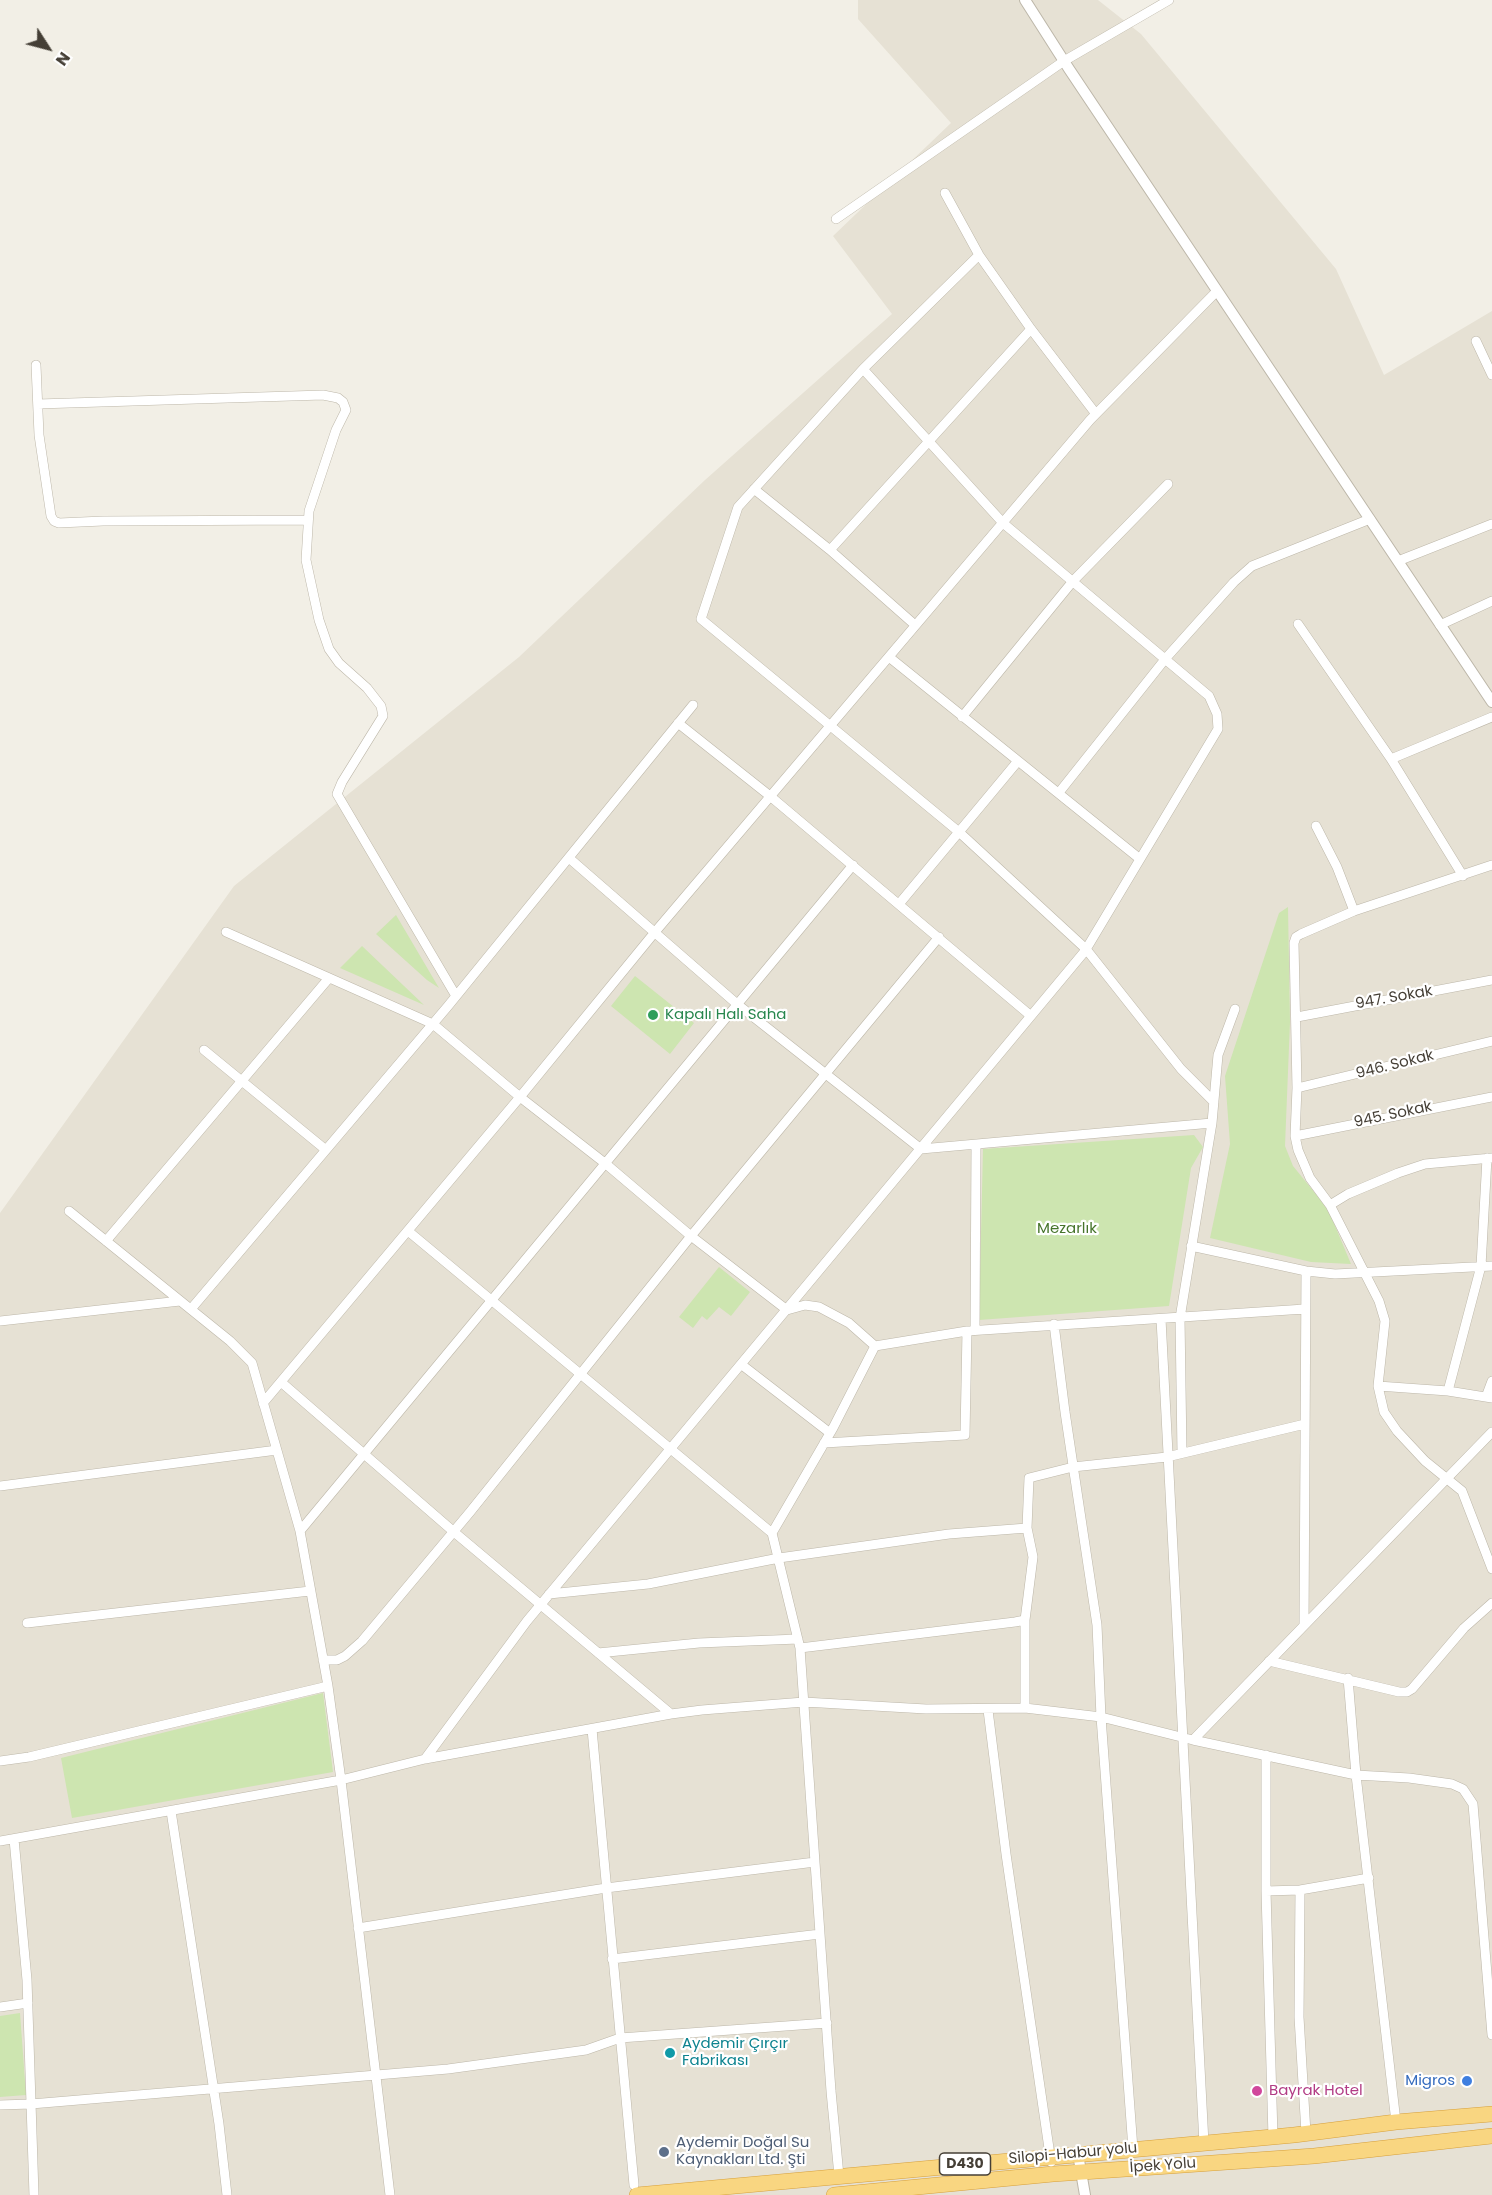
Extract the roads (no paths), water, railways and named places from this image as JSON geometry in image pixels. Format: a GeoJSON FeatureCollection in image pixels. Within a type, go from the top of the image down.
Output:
{"type":"FeatureCollection","features":[{"type":"Feature","properties":{"kind":"highway","name":"D430"},"geometry":{"type":"LineString","coordinates":[[1300,2134],[1396,2122],[1492,2114]]}},
{"type":"Feature","properties":{"kind":"highway","name":"Silopi-Habur yolu"},"geometry":{"type":"LineString","coordinates":[[635,2190],[839,2176],[1300,2134]]}},
{"type":"Feature","properties":{"kind":"highway","name":"İpek Yolu"},"geometry":{"type":"LineString","coordinates":[[834,2195],[932,2190],[1053,2174],[1314,2156],[1492,2136]]}},
{"type":"Feature","properties":{"kind":"street"},"geometry":{"type":"LineString","coordinates":[[1025,0],[1492,702]]}},
{"type":"Feature","properties":{"kind":"street"},"geometry":{"type":"LineString","coordinates":[[836,219],[1064,61],[1169,0]]}},
{"type":"Feature","properties":{"kind":"street"},"geometry":{"type":"LineString","coordinates":[[945,193],[979,255],[1031,329],[1096,414]]}},
{"type":"Feature","properties":{"kind":"street"},"geometry":{"type":"LineString","coordinates":[[979,255],[863,369],[738,507],[701,619],[959,832],[1086,949],[1180,1069],[1214,1102]]}},
{"type":"Feature","properties":{"kind":"street"},"geometry":{"type":"LineString","coordinates":[[263,1403],[655,932],[1096,414],[1217,291]]}},
{"type":"Feature","properties":{"kind":"street"},"geometry":{"type":"LineString","coordinates":[[830,550],[1031,329]]}},
{"type":"Feature","properties":{"kind":"street"},"geometry":{"type":"LineString","coordinates":[[1476,341],[1492,375]]}},
{"type":"Feature","properties":{"kind":"street"},"geometry":{"type":"LineString","coordinates":[[36,365],[39,435],[51,516],[59,523],[309,520]]}},
{"type":"Feature","properties":{"kind":"street"},"geometry":{"type":"LineString","coordinates":[[425,1759],[549,1594],[742,1365],[1086,949],[1218,729],[1217,714],[1209,696],[1003,523],[863,369]]}},
{"type":"Feature","properties":{"kind":"street"},"geometry":{"type":"LineString","coordinates":[[38,404],[323,395],[338,398],[343,402],[346,410],[309,511],[306,560],[319,621],[329,649],[339,663],[367,688],[381,706],[383,716],[337,794],[456,996]]}},
{"type":"Feature","properties":{"kind":"street"},"geometry":{"type":"LineString","coordinates":[[962,717],[1073,581],[1168,484]]}},
{"type":"Feature","properties":{"kind":"street"},"geometry":{"type":"LineString","coordinates":[[754,489],[830,550],[915,625]]}},
{"type":"Feature","properties":{"kind":"street"},"geometry":{"type":"LineString","coordinates":[[1061,790],[1166,658],[1234,582],[1252,566],[1370,519]]}},
{"type":"Feature","properties":{"kind":"street"},"geometry":{"type":"LineString","coordinates":[[1398,561],[1492,524]]}},
{"type":"Feature","properties":{"kind":"street"},"geometry":{"type":"LineString","coordinates":[[1440,625],[1492,601]]}},
{"type":"Feature","properties":{"kind":"street"},"geometry":{"type":"LineString","coordinates":[[1298,624],[1391,759],[1463,876]]}},
{"type":"Feature","properties":{"kind":"street"},"geometry":{"type":"LineString","coordinates":[[889,657],[1140,859]]}},
{"type":"Feature","properties":{"kind":"street"},"geometry":{"type":"LineString","coordinates":[[190,1309],[433,1024],[693,705]]}},
{"type":"Feature","properties":{"kind":"street"},"geometry":{"type":"LineString","coordinates":[[1391,759],[1492,717]]}},
{"type":"Feature","properties":{"kind":"street"},"geometry":{"type":"LineString","coordinates":[[678,723],[770,796],[1031,1016]]}},
{"type":"Feature","properties":{"kind":"street"},"geometry":{"type":"LineString","coordinates":[[899,904],[1018,761]]}},
{"type":"Feature","properties":{"kind":"street"},"geometry":{"type":"LineString","coordinates":[[1316,826],[1338,867],[1354,911]]}},
{"type":"Feature","properties":{"kind":"street"},"geometry":{"type":"LineString","coordinates":[[569,858],[737,1004],[921,1149],[1212,1123]]}},
{"type":"Feature","properties":{"kind":"street"},"geometry":{"type":"LineString","coordinates":[[300,1531],[853,865]]}},
{"type":"Feature","properties":{"kind":"street"},"geometry":{"type":"LineString","coordinates":[[1492,865],[1354,911],[1296,937],[1294,943],[1297,1017],[1295,1136],[1298,1150],[1310,1178],[1330,1205],[1379,1301],[1384,1321],[1378,1386],[1384,1412],[1397,1431],[1446,1479],[1462,1491],[1492,1569]]}},
{"type":"Feature","properties":{"kind":"street"},"geometry":{"type":"LineString","coordinates":[[226,932],[433,1024],[691,1236],[787,1310]]}},
{"type":"Feature","properties":{"kind":"street"},"geometry":{"type":"LineString","coordinates":[[323,1659],[337,1660],[362,1641],[454,1532],[691,1236],[939,937]]}},
{"type":"Feature","properties":{"kind":"street"},"geometry":{"type":"LineString","coordinates":[[106,1241],[329,978]]}},
{"type":"Feature","properties":{"kind":"street","name":"947. Sokak"},"geometry":{"type":"LineString","coordinates":[[1297,1017],[1492,980]]}},
{"type":"Feature","properties":{"kind":"street"},"geometry":{"type":"LineString","coordinates":[[1182,1453],[1180,1318],[1212,1123],[1218,1055],[1235,1009]]}},
{"type":"Feature","properties":{"kind":"street","name":"946. Sokak"},"geometry":{"type":"LineString","coordinates":[[1297,1088],[1492,1041]]}},
{"type":"Feature","properties":{"kind":"street"},"geometry":{"type":"LineString","coordinates":[[204,1050],[326,1150]]}},
{"type":"Feature","properties":{"kind":"street","name":"945. Sokak"},"geometry":{"type":"LineString","coordinates":[[1295,1136],[1492,1097]]}},
{"type":"Feature","properties":{"kind":"street"},"geometry":{"type":"LineString","coordinates":[[824,1443],[965,1435],[971,1331],[976,1145]]}},
{"type":"Feature","properties":{"kind":"street"},"geometry":{"type":"LineString","coordinates":[[1330,1205],[1348,1194],[1425,1164],[1489,1158],[1481,1266],[1448,1391]]}},
{"type":"Feature","properties":{"kind":"street"},"geometry":{"type":"LineString","coordinates":[[69,1211],[230,1341],[252,1363],[300,1531],[328,1686],[390,2195]]}},
{"type":"Feature","properties":{"kind":"street"},"geometry":{"type":"LineString","coordinates":[[408,1231],[772,1533],[799,1643],[839,2176]]}},
{"type":"Feature","properties":{"kind":"street"},"geometry":{"type":"LineString","coordinates":[[1191,1246],[1306,1271],[1335,1274],[1492,1266]]}},
{"type":"Feature","properties":{"kind":"street"},"geometry":{"type":"LineString","coordinates":[[1304,1625],[1306,1271]]}},
{"type":"Feature","properties":{"kind":"street"},"geometry":{"type":"LineString","coordinates":[[0,1321],[180,1301]]}},
{"type":"Feature","properties":{"kind":"street"},"geometry":{"type":"LineString","coordinates":[[787,1310],[805,1305],[819,1307],[849,1323],[875,1346]]}},
{"type":"Feature","properties":{"kind":"street"},"geometry":{"type":"LineString","coordinates":[[875,1346],[971,1331],[1305,1309]]}},
{"type":"Feature","properties":{"kind":"street"},"geometry":{"type":"LineString","coordinates":[[1161,1319],[1167,1457],[1189,1738],[1204,2143]]}},
{"type":"Feature","properties":{"kind":"street"},"geometry":{"type":"LineString","coordinates":[[1054,1324],[1097,1625],[1101,1717],[1133,2149]]}},
{"type":"Feature","properties":{"kind":"street"},"geometry":{"type":"LineString","coordinates":[[772,1533],[830,1433],[875,1346]]}},
{"type":"Feature","properties":{"kind":"street"},"geometry":{"type":"LineString","coordinates":[[742,1365],[830,1433]]}},
{"type":"Feature","properties":{"kind":"street"},"geometry":{"type":"LineString","coordinates":[[1378,1386],[1448,1391],[1489,1398],[1492,1381]]}},
{"type":"Feature","properties":{"kind":"street"},"geometry":{"type":"LineString","coordinates":[[281,1382],[670,1714]]}},
{"type":"Feature","properties":{"kind":"street"},"geometry":{"type":"LineString","coordinates":[[1024,1708],[1025,1620],[1033,1557],[1027,1528],[1029,1478],[1073,1467],[1167,1457],[1305,1424]]}},
{"type":"Feature","properties":{"kind":"street"},"geometry":{"type":"LineString","coordinates":[[1189,1738],[1269,1661],[1492,1432]]}},
{"type":"Feature","properties":{"kind":"street"},"geometry":{"type":"LineString","coordinates":[[0,1486],[277,1450]]}},
{"type":"Feature","properties":{"kind":"street"},"geometry":{"type":"LineString","coordinates":[[549,1594],[676,1580],[778,1558],[949,1534],[1027,1528]]}},
{"type":"Feature","properties":{"kind":"street"},"geometry":{"type":"LineString","coordinates":[[27,1623],[310,1591]]}},
{"type":"Feature","properties":{"kind":"street"},"geometry":{"type":"LineString","coordinates":[[1269,1661],[1407,1692],[1464,1628],[1492,1603]]}},
{"type":"Feature","properties":{"kind":"street"},"geometry":{"type":"LineString","coordinates":[[598,1653],[699,1643],[799,1643],[1025,1620]]}},
{"type":"Feature","properties":{"kind":"street"},"geometry":{"type":"LineString","coordinates":[[1347,1678],[1396,2122]]}},
{"type":"Feature","properties":{"kind":"street"},"geometry":{"type":"LineString","coordinates":[[0,1761],[29,1757],[328,1686]]}},
{"type":"Feature","properties":{"kind":"street"},"geometry":{"type":"LineString","coordinates":[[0,1841],[341,1780],[425,1759],[670,1714],[804,1702],[926,1709],[1024,1708],[1101,1717],[1356,1775],[1409,1778],[1452,1784],[1463,1789],[1473,1804],[1492,2036]]}},
{"type":"Feature","properties":{"kind":"street"},"geometry":{"type":"LineString","coordinates":[[988,1710],[1006,1854],[1053,2174]]}},
{"type":"Feature","properties":{"kind":"street"},"geometry":{"type":"LineString","coordinates":[[592,1728],[635,2190]]}},
{"type":"Feature","properties":{"kind":"street"},"geometry":{"type":"LineString","coordinates":[[1266,1755],[1266,1891],[1273,2137]]}},
{"type":"Feature","properties":{"kind":"street"},"geometry":{"type":"LineString","coordinates":[[171,1811],[214,2088],[227,2195]]}},
{"type":"Feature","properties":{"kind":"street"},"geometry":{"type":"LineString","coordinates":[[14,1839],[28,2003],[34,2195]]}},
{"type":"Feature","properties":{"kind":"street"},"geometry":{"type":"LineString","coordinates":[[358,1928],[606,1888],[815,1863]]}},
{"type":"Feature","properties":{"kind":"street"},"geometry":{"type":"LineString","coordinates":[[1266,1891],[1300,1890],[1369,1878]]}},
{"type":"Feature","properties":{"kind":"street"},"geometry":{"type":"LineString","coordinates":[[1300,1890],[1300,2134]]}},
{"type":"Feature","properties":{"kind":"street"},"geometry":{"type":"LineString","coordinates":[[612,1959],[820,1934]]}},
{"type":"Feature","properties":{"kind":"street"},"geometry":{"type":"LineString","coordinates":[[0,2007],[28,2003]]}},
{"type":"Feature","properties":{"kind":"street"},"geometry":{"type":"LineString","coordinates":[[0,2105],[448,2069],[585,2050],[620,2038],[827,2023]]}},
{"type":"Feature","properties":{"kind":"street"},"geometry":{"type":"LineString","coordinates":[[1078,2154],[1085,2195]]}},
{"type":"Feature","properties":{"kind":"place","name":"Kapalı Halı Saha"},"geometry":{"type":"Point","coordinates":[653,1015]}},
{"type":"Feature","properties":{"kind":"place","name":"Aydemir Çırçır Fabrikası"},"geometry":{"type":"Point","coordinates":[670,2053]}},
{"type":"Feature","properties":{"kind":"place","name":"Migros"},"geometry":{"type":"Point","coordinates":[1467,2081]}},
{"type":"Feature","properties":{"kind":"place","name":"Bayrak Hotel"},"geometry":{"type":"Point","coordinates":[1257,2091]}},
{"type":"Feature","properties":{"kind":"place","name":"Aydemir Doğal Su Kaynakları Ltd. Şti"},"geometry":{"type":"Point","coordinates":[664,2152]}},
{"type":"Feature","properties":{"kind":"park label","name":"Mezarlık"},"geometry":{"type":"Point","coordinates":[1067,1229]}}]}
